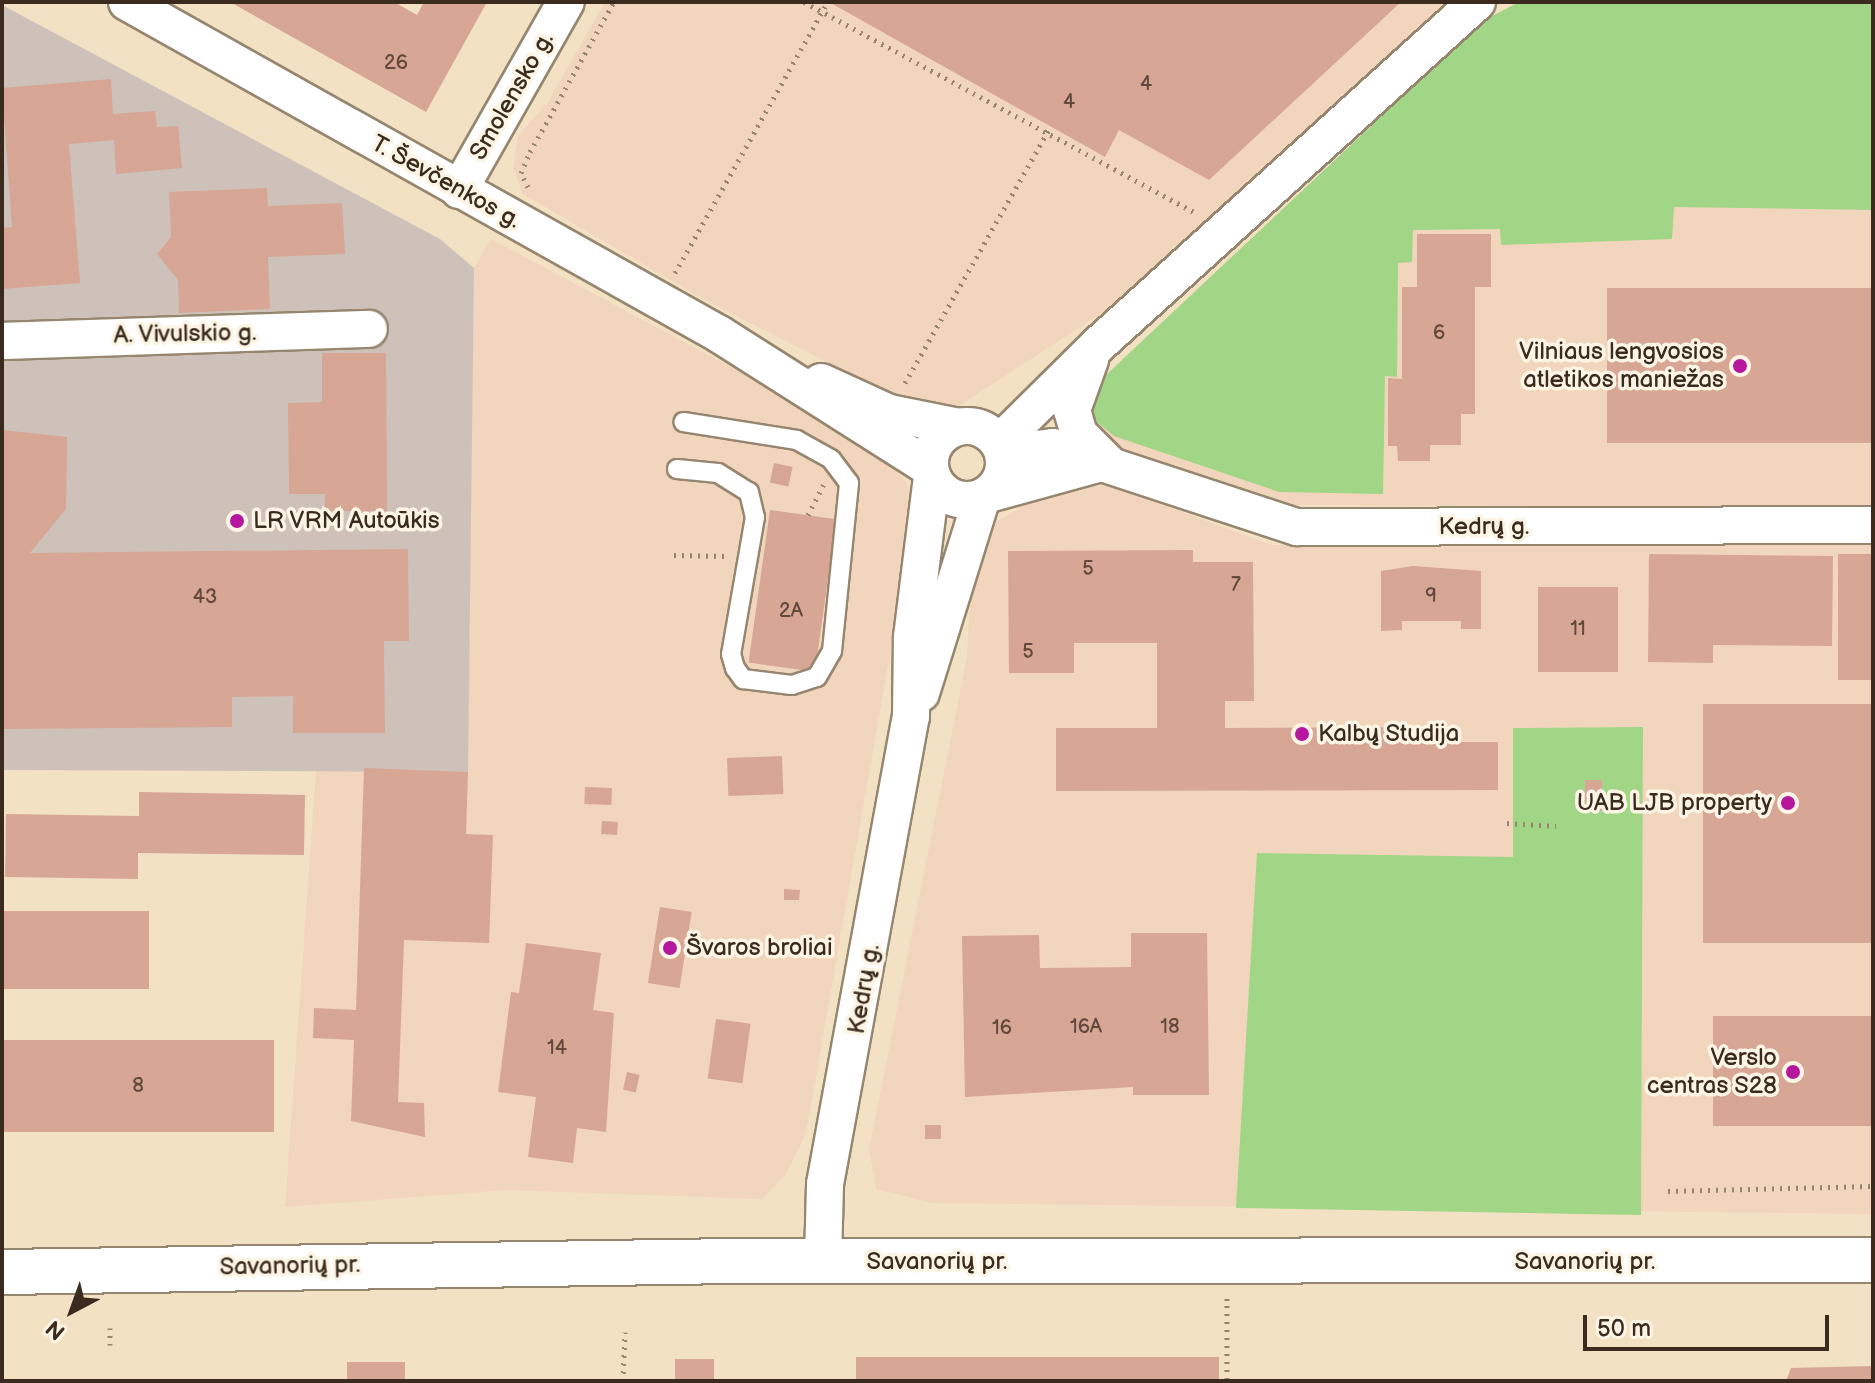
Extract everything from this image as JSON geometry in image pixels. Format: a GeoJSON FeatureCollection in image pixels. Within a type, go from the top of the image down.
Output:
{"type":"FeatureCollection","features":[{"type":"Feature","properties":{"kind":"main road","name":"Savanorių pr."},"geometry":{"type":"LineString","coordinates":[[2,1272],[823,1261],[1873,1260]]}},
{"type":"Feature","properties":{"kind":"street","name":"T. Ševčenkos g."},"geometry":{"type":"LineString","coordinates":[[127,2],[766,361],[931,472]]}},
{"type":"Feature","properties":{"kind":"street","name":"Smolensko g."},"geometry":{"type":"LineString","coordinates":[[459,190],[566,2]]}},
{"type":"Feature","properties":{"kind":"street"},"geometry":{"type":"LineString","coordinates":[[986,496],[1003,473],[1001,448],[1098,345],[1175,279],[1477,2]]}},
{"type":"Feature","properties":{"kind":"street","name":"A. Vivulskio g."},"geometry":{"type":"LineString","coordinates":[[2,341],[369,329]]}},
{"type":"Feature","properties":{"kind":"street"},"geometry":{"type":"LineString","coordinates":[[1098,345],[934,445],[931,472],[956,499],[986,496],[1107,462]]}},
{"type":"Feature","properties":{"kind":"street","name":"Kedrų g."},"geometry":{"type":"LineString","coordinates":[[1098,345],[1072,410],[1079,434],[1107,462]]}},
{"type":"Feature","properties":{"kind":"street","name":"T. Ševčenkos g."},"geometry":{"type":"LineString","coordinates":[[766,361],[889,413],[964,426]]}},
{"type":"Feature","properties":{"kind":"street"},"geometry":{"type":"LineString","coordinates":[[964,426],[1001,448]]}},
{"type":"Feature","properties":{"kind":"street","name":"Kedrų g."},"geometry":{"type":"LineString","coordinates":[[1001,448],[1053,447],[1107,462],[1297,527],[1873,525]]}},
{"type":"Feature","properties":{"kind":"street","name":"Kedrų g."},"geometry":{"type":"LineString","coordinates":[[823,1261],[825,1184],[911,717],[931,472]]}},
{"type":"Feature","properties":{"kind":"street","name":"Kedrų g."},"geometry":{"type":"LineString","coordinates":[[911,717],[986,496]]}},
{"type":"Feature","properties":{"kind":"lane"},"geometry":{"type":"LineString","coordinates":[[677,469],[718,473],[749,492],[749,557],[731,654],[735,668],[743,679],[792,685],[817,677],[832,651],[849,483],[831,459],[797,440],[683,422]]}},
{"type":"Feature","properties":{"kind":"path"},"geometry":{"type":"LineString","coordinates":[[531,194],[521,173],[530,152],[614,2]]}},
{"type":"Feature","properties":{"kind":"path"},"geometry":{"type":"LineString","coordinates":[[804,2],[1045,135],[1204,217]]}},
{"type":"Feature","properties":{"kind":"path"},"geometry":{"type":"LineString","coordinates":[[664,269],[675,275],[828,2]]}},
{"type":"Feature","properties":{"kind":"path"},"geometry":{"type":"LineString","coordinates":[[901,391],[1051,126]]}},
{"type":"Feature","properties":{"kind":"path"},"geometry":{"type":"LineString","coordinates":[[674,555],[749,557]]}},
{"type":"Feature","properties":{"kind":"path"},"geometry":{"type":"LineString","coordinates":[[1507,823],[1556,826]]}},
{"type":"Feature","properties":{"kind":"path"},"geometry":{"type":"LineString","coordinates":[[1668,1191],[1873,1186]]}},
{"type":"Feature","properties":{"kind":"path"},"geometry":{"type":"LineString","coordinates":[[1227,1259],[1227,1381]]}},
{"type":"Feature","properties":{"kind":"path"},"geometry":{"type":"LineString","coordinates":[[110,1328],[110,1345]]}},
{"type":"Feature","properties":{"kind":"path"},"geometry":{"type":"LineString","coordinates":[[623,1381],[625,1332]]}},
{"type":"Feature","properties":{"kind":"shaded area"},"geometry":{"type":"Polygon","coordinates":[[[605,2],[1451,2],[1117,303],[948,413],[890,394],[705,300],[523,194],[513,168],[518,136],[548,102],[605,2]]]}},
{"type":"Feature","properties":{"kind":"shaded area"},"geometry":{"type":"Polygon","coordinates":[[[1519,2],[1873,2],[1873,507],[1297,505],[1110,445],[1088,427],[1089,391],[1483,21],[1519,2]]]}},
{"type":"Feature","properties":{"kind":"shaded area","name":"LR VRM Autoūkis"},"geometry":{"type":"Polygon","coordinates":[[[2,5],[440,239],[474,268],[468,772],[2,770],[2,5]]]}},
{"type":"Feature","properties":{"kind":"shaded area"},"geometry":{"type":"Polygon","coordinates":[[[491,239],[845,428],[884,454],[911,490],[915,511],[806,1133],[786,1174],[762,1199],[506,1190],[285,1207],[316,771],[364,768],[474,268],[491,239]]]}},
{"type":"Feature","properties":{"kind":"shaded area"},"geometry":{"type":"Polygon","coordinates":[[[1060,484],[1111,486],[1272,545],[1873,542],[1873,1214],[933,1203],[876,1189],[869,1149],[967,657],[972,565],[986,528],[1060,484]]]}},
{"type":"Feature","properties":{"kind":"green space"},"geometry":{"type":"Polygon","coordinates":[[[1519,2],[1873,2],[1873,210],[1674,207],[1672,239],[1501,245],[1500,229],[1413,230],[1412,262],[1398,263],[1397,377],[1385,376],[1383,494],[1279,492],[1114,436],[1092,418],[1085,406],[1089,391],[1483,21],[1519,2]]]}},
{"type":"Feature","properties":{"kind":"green space"},"geometry":{"type":"Polygon","coordinates":[[[1643,727],[1641,1215],[1236,1208],[1257,853],[1513,857],[1513,728],[1643,727]]]}},
{"type":"Feature","properties":{"kind":"building"},"geometry":{"type":"Polygon","coordinates":[[[230,2],[394,2],[417,15],[424,2],[487,2],[426,112],[230,2]]]}},
{"type":"Feature","properties":{"kind":"building"},"geometry":{"type":"Polygon","coordinates":[[[829,2],[1401,2],[1209,180],[1119,130],[1105,157],[829,2]]]}},
{"type":"Feature","properties":{"kind":"building"},"geometry":{"type":"Polygon","coordinates":[[[111,79],[113,114],[155,111],[157,127],[178,126],[182,168],[116,174],[114,140],[69,144],[80,283],[2,289],[2,228],[12,227],[2,88],[111,79]]]}},
{"type":"Feature","properties":{"kind":"building"},"geometry":{"type":"Polygon","coordinates":[[[267,188],[268,206],[342,203],[345,254],[268,257],[270,309],[179,313],[178,280],[157,254],[171,237],[169,192],[267,188]]]}},
{"type":"Feature","properties":{"kind":"building"},"geometry":{"type":"Polygon","coordinates":[[[1417,234],[1491,234],[1491,287],[1475,287],[1475,414],[1461,414],[1461,445],[1430,445],[1430,461],[1398,461],[1397,446],[1388,446],[1388,378],[1402,379],[1402,287],[1417,287],[1417,234]]]}},
{"type":"Feature","properties":{"kind":"building","name":"Vilniaus lengvosios atletikos maniežas"},"geometry":{"type":"Polygon","coordinates":[[[1607,288],[1873,288],[1873,443],[1607,443],[1607,288]]]}},
{"type":"Feature","properties":{"kind":"building"},"geometry":{"type":"Polygon","coordinates":[[[322,353],[386,353],[387,511],[325,511],[325,494],[289,494],[288,403],[322,402],[322,353]]]}},
{"type":"Feature","properties":{"kind":"building"},"geometry":{"type":"Polygon","coordinates":[[[2,430],[67,437],[66,509],[30,553],[408,549],[409,641],[384,641],[385,733],[293,733],[293,696],[232,697],[232,727],[2,729],[2,430]]]}},
{"type":"Feature","properties":{"kind":"building"},"geometry":{"type":"Polygon","coordinates":[[[774,463],[793,467],[788,487],[770,483],[774,463]]]}},
{"type":"Feature","properties":{"kind":"building"},"geometry":{"type":"Polygon","coordinates":[[[770,510],[836,519],[815,672],[749,663],[770,510]]]}},
{"type":"Feature","properties":{"kind":"building"},"geometry":{"type":"Polygon","coordinates":[[[1193,550],[1193,562],[1253,562],[1254,701],[1225,701],[1225,728],[1447,727],[1447,742],[1498,742],[1498,790],[1056,791],[1056,728],[1157,728],[1157,643],[1074,643],[1074,673],[1009,673],[1008,551],[1193,550]]]}},
{"type":"Feature","properties":{"kind":"building"},"geometry":{"type":"Polygon","coordinates":[[[1649,554],[1833,556],[1832,646],[1713,645],[1713,663],[1648,662],[1649,554]]]}},
{"type":"Feature","properties":{"kind":"building"},"geometry":{"type":"Polygon","coordinates":[[[1838,554],[1873,554],[1873,680],[1838,680],[1838,554]]]}},
{"type":"Feature","properties":{"kind":"building"},"geometry":{"type":"Polygon","coordinates":[[[1413,566],[1481,571],[1481,629],[1461,629],[1461,621],[1402,621],[1402,630],[1381,631],[1381,571],[1413,566]]]}},
{"type":"Feature","properties":{"kind":"building"},"geometry":{"type":"Polygon","coordinates":[[[1538,587],[1618,587],[1618,672],[1538,672],[1538,587]]]}},
{"type":"Feature","properties":{"kind":"building","name":"UAB LJB property"},"geometry":{"type":"Polygon","coordinates":[[[1703,704],[1873,704],[1873,943],[1703,943],[1703,704]]]}},
{"type":"Feature","properties":{"kind":"building"},"geometry":{"type":"Polygon","coordinates":[[[782,756],[783,794],[728,796],[727,758],[782,756]]]}},
{"type":"Feature","properties":{"kind":"building"},"geometry":{"type":"Polygon","coordinates":[[[364,768],[468,772],[466,834],[493,835],[489,943],[404,940],[398,1102],[424,1103],[425,1137],[351,1121],[354,1040],[313,1038],[314,1008],[356,1010],[364,768]]]}},
{"type":"Feature","properties":{"kind":"building"},"geometry":{"type":"Polygon","coordinates":[[[1585,780],[1602,780],[1602,811],[1585,811],[1585,780]]]}},
{"type":"Feature","properties":{"kind":"building"},"geometry":{"type":"Polygon","coordinates":[[[585,787],[612,788],[611,805],[584,804],[585,787]]]}},
{"type":"Feature","properties":{"kind":"building"},"geometry":{"type":"Polygon","coordinates":[[[139,792],[305,795],[304,855],[138,853],[138,879],[5,877],[6,814],[139,816],[139,792]]]}},
{"type":"Feature","properties":{"kind":"building"},"geometry":{"type":"Polygon","coordinates":[[[602,821],[618,822],[617,835],[601,834],[602,821]]]}},
{"type":"Feature","properties":{"kind":"building"},"geometry":{"type":"Polygon","coordinates":[[[784,889],[800,890],[799,900],[784,900],[784,889]]]}},
{"type":"Feature","properties":{"kind":"building","name":"Švaros broliai"},"geometry":{"type":"Polygon","coordinates":[[[660,907],[692,912],[680,988],[648,983],[660,907]]]}},
{"type":"Feature","properties":{"kind":"building"},"geometry":{"type":"Polygon","coordinates":[[[2,911],[149,911],[149,989],[2,989],[2,911]]]}},
{"type":"Feature","properties":{"kind":"building"},"geometry":{"type":"Polygon","coordinates":[[[1131,933],[1207,933],[1209,1095],[1133,1095],[1133,1087],[965,1097],[962,936],[1039,935],[1040,968],[1131,967],[1131,933]]]}},
{"type":"Feature","properties":{"kind":"building"},"geometry":{"type":"Polygon","coordinates":[[[526,943],[601,953],[593,1010],[614,1013],[606,1132],[577,1128],[573,1163],[528,1157],[536,1097],[498,1092],[511,992],[519,993],[526,943]]]}},
{"type":"Feature","properties":{"kind":"building","name":"Verslo centras S28"},"geometry":{"type":"Polygon","coordinates":[[[1713,1016],[1873,1016],[1873,1126],[1713,1126],[1713,1016]]]}},
{"type":"Feature","properties":{"kind":"building"},"geometry":{"type":"Polygon","coordinates":[[[716,1019],[751,1024],[742,1083],[708,1078],[716,1019]]]}},
{"type":"Feature","properties":{"kind":"building"},"geometry":{"type":"Polygon","coordinates":[[[2,1040],[274,1040],[274,1132],[2,1132],[2,1040]]]}},
{"type":"Feature","properties":{"kind":"building"},"geometry":{"type":"Polygon","coordinates":[[[627,1072],[640,1075],[636,1092],[623,1090],[627,1072]]]}},
{"type":"Feature","properties":{"kind":"building"},"geometry":{"type":"Polygon","coordinates":[[[925,1125],[941,1125],[941,1139],[925,1139],[925,1125]]]}},
{"type":"Feature","properties":{"kind":"building"},"geometry":{"type":"Polygon","coordinates":[[[856,1357],[1219,1357],[1219,1381],[856,1381],[856,1357]]]}},
{"type":"Feature","properties":{"kind":"building"},"geometry":{"type":"Polygon","coordinates":[[[675,1359],[714,1359],[714,1380],[675,1380],[675,1359]]]}},
{"type":"Feature","properties":{"kind":"building"},"geometry":{"type":"Polygon","coordinates":[[[347,1362],[405,1362],[405,1381],[347,1381],[347,1362]]]}},
{"type":"Feature","properties":{"kind":"building"},"geometry":{"type":"Polygon","coordinates":[[[1873,1366],[1873,1381],[1786,1381],[1791,1368],[1873,1366]]]}},
{"type":"Feature","properties":{"kind":"place","name":"Vilniaus lengvosios atletikos maniežas"},"geometry":{"type":"Point","coordinates":[1740,366]}},
{"type":"Feature","properties":{"kind":"place","name":"LR VRM Autoūkis"},"geometry":{"type":"Point","coordinates":[237,521]}},
{"type":"Feature","properties":{"kind":"place","name":"Kalbų Studija"},"geometry":{"type":"Point","coordinates":[1302,734]}},
{"type":"Feature","properties":{"kind":"place","name":"UAB LJB property"},"geometry":{"type":"Point","coordinates":[1788,803]}},
{"type":"Feature","properties":{"kind":"place","name":"Švaros broliai"},"geometry":{"type":"Point","coordinates":[670,948]}},
{"type":"Feature","properties":{"kind":"place","name":"Verslo centras S28"},"geometry":{"type":"Point","coordinates":[1793,1072]}}]}
